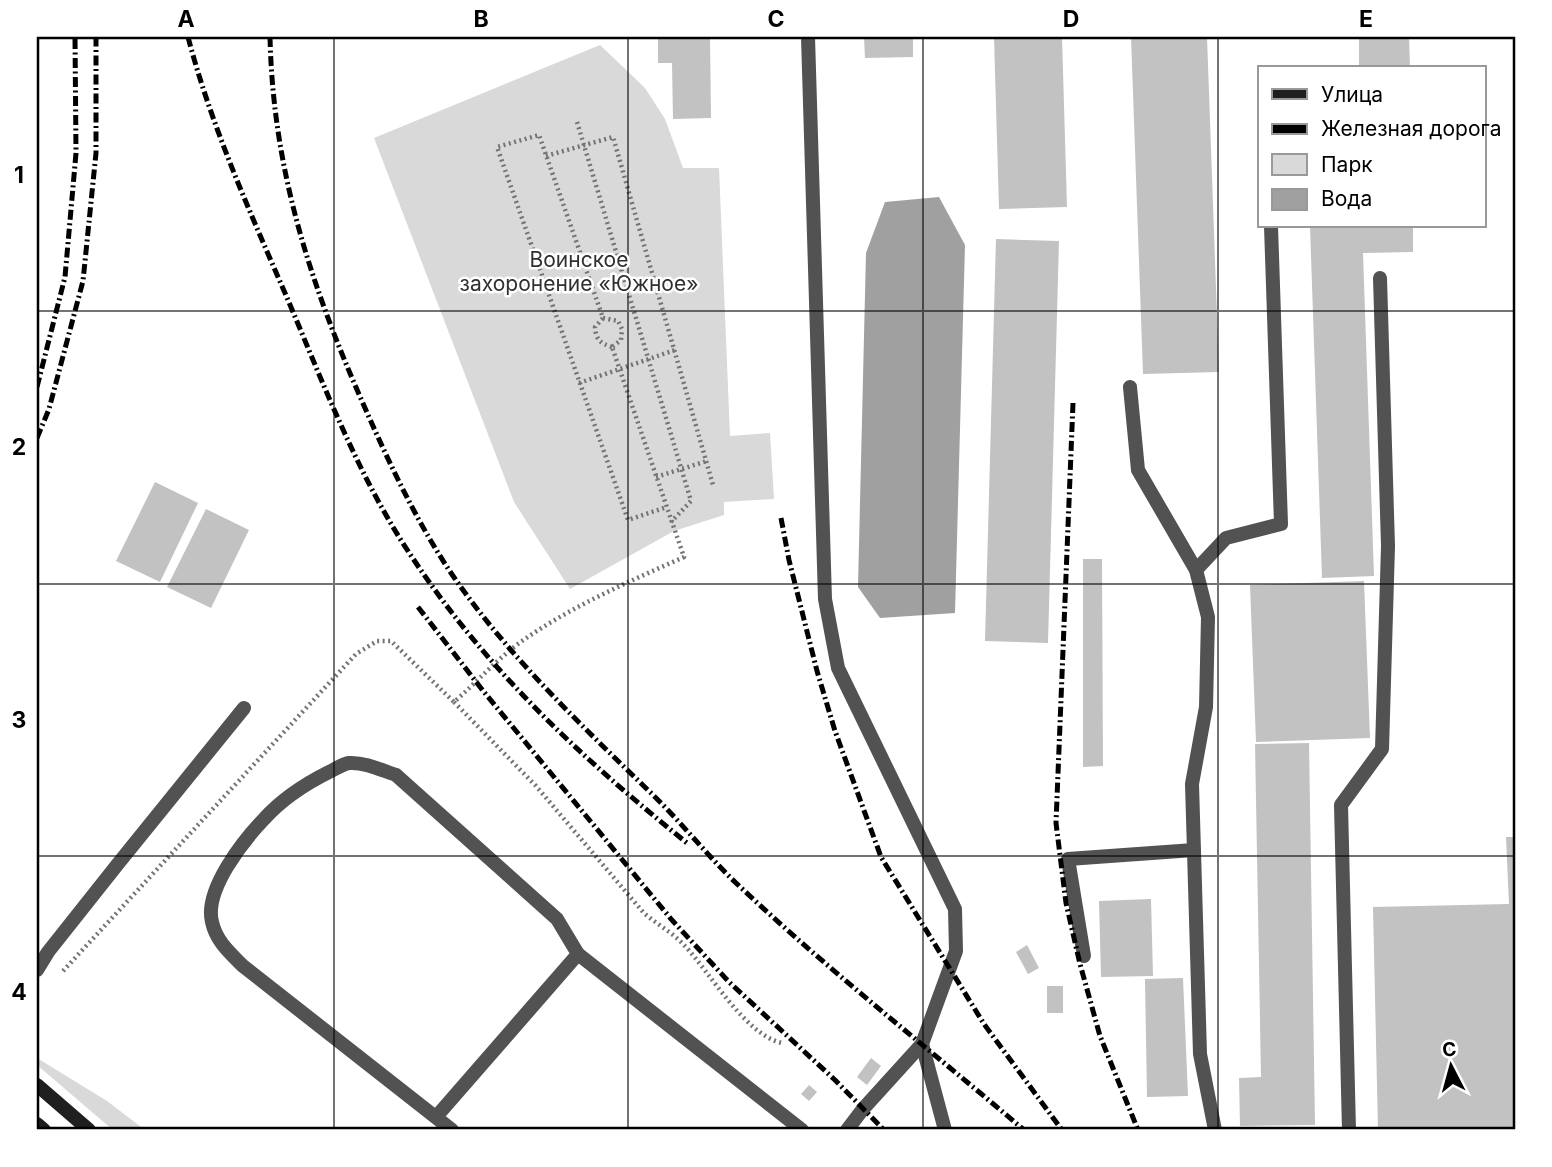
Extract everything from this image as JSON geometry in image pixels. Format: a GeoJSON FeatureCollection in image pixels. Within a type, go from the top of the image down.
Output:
{"type":"FeatureCollection","features":[{"type":"Feature","properties":{"kind":"main road"},"geometry":{"type":"LineString","coordinates":[[37,1085],[89,1130]]}},
{"type":"Feature","properties":{"kind":"main road"},"geometry":{"type":"LineString","coordinates":[[37,1124],[44,1130]]}},
{"type":"Feature","properties":{"kind":"lane"},"geometry":{"type":"LineString","coordinates":[[807,37],[825,599],[838,668],[955,909],[956,951],[922,1044],[847,1130]]}},
{"type":"Feature","properties":{"kind":"lane"},"geometry":{"type":"LineString","coordinates":[[1196,570],[1226,538],[1281,524],[1271,228]]}},
{"type":"Feature","properties":{"kind":"lane"},"geometry":{"type":"LineString","coordinates":[[1349,1130],[1341,805],[1382,749],[1388,547],[1380,278]]}},
{"type":"Feature","properties":{"kind":"lane"},"geometry":{"type":"LineString","coordinates":[[1130,387],[1138,470],[1196,570],[1208,617],[1206,707],[1192,784],[1200,1054],[1215,1130]]}},
{"type":"Feature","properties":{"kind":"lane"},"geometry":{"type":"LineString","coordinates":[[37,970],[65,930],[244,708]]}},
{"type":"Feature","properties":{"kind":"lane"},"geometry":{"type":"LineString","coordinates":[[452,1130],[243,966],[220,942],[211,921],[212,899],[221,876],[264,819],[306,785],[347,763],[372,766],[396,775],[556,919],[578,954],[802,1130]]}},
{"type":"Feature","properties":{"kind":"lane"},"geometry":{"type":"LineString","coordinates":[[1084,956],[1068,859],[1194,850]]}},
{"type":"Feature","properties":{"kind":"lane"},"geometry":{"type":"LineString","coordinates":[[436,1117],[578,954]]}},
{"type":"Feature","properties":{"kind":"lane"},"geometry":{"type":"LineString","coordinates":[[922,1044],[945,1130]]}},
{"type":"Feature","properties":{"kind":"path"},"geometry":{"type":"LineString","coordinates":[[577,121],[691,501],[671,522]]}},
{"type":"Feature","properties":{"kind":"path"},"geometry":{"type":"LineString","coordinates":[[603,318],[538,135],[497,147],[628,520],[667,507]]}},
{"type":"Feature","properties":{"kind":"path"},"geometry":{"type":"LineString","coordinates":[[546,156],[612,136],[713,485]]}},
{"type":"Feature","properties":{"kind":"path"},"geometry":{"type":"LineString","coordinates":[[603,318],[618,321],[622,329],[621,340],[612,346],[602,344],[596,338],[595,327],[603,318]]}},
{"type":"Feature","properties":{"kind":"path"},"geometry":{"type":"LineString","coordinates":[[454,702],[511,649],[546,625],[603,594],[684,557],[612,346]]}},
{"type":"Feature","properties":{"kind":"path"},"geometry":{"type":"LineString","coordinates":[[579,383],[676,350]]}},
{"type":"Feature","properties":{"kind":"path"},"geometry":{"type":"LineString","coordinates":[[656,477],[707,461]]}},
{"type":"Feature","properties":{"kind":"path"},"geometry":{"type":"LineString","coordinates":[[58,975],[356,654],[377,641],[391,641],[536,786],[643,912],[684,945],[721,992],[757,1030],[770,1041],[782,1043]]}},
{"type":"Feature","properties":{"kind":"green space","name":"Воинское захоронение «Южное»"},"geometry":{"type":"Polygon","coordinates":[[[600,45],[645,88],[665,119],[683,168],[719,168],[730,436],[770,433],[774,499],[724,502],[724,515],[674,531],[570,589],[514,502],[374,138],[600,45]]]}},
{"type":"Feature","properties":{"kind":"green space"},"geometry":{"type":"Polygon","coordinates":[[[37,1058],[107,1101],[145,1130],[113,1130],[37,1065],[37,1058]]]}},
{"type":"Feature","properties":{"kind":"water"},"geometry":{"type":"Polygon","coordinates":[[[939,197],[965,245],[955,613],[880,618],[858,587],[866,253],[885,202],[939,197]]]}},
{"type":"Feature","properties":{"kind":"building"},"geometry":{"type":"Polygon","coordinates":[[[658,37],[710,37],[711,118],[673,119],[672,63],[658,63],[658,37]]]}},
{"type":"Feature","properties":{"kind":"building"},"geometry":{"type":"Polygon","coordinates":[[[864,37],[913,37],[913,57],[865,58],[864,37]]]}},
{"type":"Feature","properties":{"kind":"building"},"geometry":{"type":"Polygon","coordinates":[[[994,37],[1062,37],[1067,207],[999,209],[994,37]]]}},
{"type":"Feature","properties":{"kind":"building"},"geometry":{"type":"Polygon","coordinates":[[[1131,37],[1207,37],[1219,372],[1143,374],[1131,37]]]}},
{"type":"Feature","properties":{"kind":"building"},"geometry":{"type":"Polygon","coordinates":[[[1359,37],[1409,37],[1410,66],[1359,66],[1359,37]]]}},
{"type":"Feature","properties":{"kind":"building"},"geometry":{"type":"Polygon","coordinates":[[[1310,228],[1413,228],[1413,252],[1363,253],[1374,576],[1322,578],[1310,228]]]}},
{"type":"Feature","properties":{"kind":"building"},"geometry":{"type":"Polygon","coordinates":[[[996,239],[1059,241],[1048,643],[985,641],[996,239]]]}},
{"type":"Feature","properties":{"kind":"building"},"geometry":{"type":"Polygon","coordinates":[[[155,482],[198,503],[160,582],[116,561],[155,482]]]}},
{"type":"Feature","properties":{"kind":"building"},"geometry":{"type":"Polygon","coordinates":[[[206,509],[249,530],[211,608],[167,587],[206,509]]]}},
{"type":"Feature","properties":{"kind":"building"},"geometry":{"type":"Polygon","coordinates":[[[1083,559],[1102,559],[1103,766],[1083,767],[1083,559]]]}},
{"type":"Feature","properties":{"kind":"building"},"geometry":{"type":"Polygon","coordinates":[[[1364,581],[1370,738],[1256,742],[1250,585],[1364,581]]]}},
{"type":"Feature","properties":{"kind":"building"},"geometry":{"type":"Polygon","coordinates":[[[1309,743],[1315,1125],[1240,1126],[1239,1078],[1261,1077],[1255,744],[1309,743]]]}},
{"type":"Feature","properties":{"kind":"building"},"geometry":{"type":"Polygon","coordinates":[[[1506,837],[1515,837],[1515,1130],[1378,1130],[1373,907],[1509,904],[1506,837]]]}},
{"type":"Feature","properties":{"kind":"building"},"geometry":{"type":"Polygon","coordinates":[[[1151,899],[1153,976],[1101,977],[1099,901],[1151,899]]]}},
{"type":"Feature","properties":{"kind":"building"},"geometry":{"type":"Polygon","coordinates":[[[1027,945],[1039,968],[1028,974],[1016,952],[1027,945]]]}},
{"type":"Feature","properties":{"kind":"building"},"geometry":{"type":"Polygon","coordinates":[[[1183,978],[1188,1096],[1147,1097],[1145,979],[1183,978]]]}},
{"type":"Feature","properties":{"kind":"building"},"geometry":{"type":"Polygon","coordinates":[[[1047,986],[1063,986],[1063,1013],[1047,1013],[1047,986]]]}},
{"type":"Feature","properties":{"kind":"building"},"geometry":{"type":"Polygon","coordinates":[[[871,1058],[881,1066],[867,1085],[857,1077],[871,1058]]]}},
{"type":"Feature","properties":{"kind":"building"},"geometry":{"type":"Polygon","coordinates":[[[809,1085],[817,1092],[809,1101],[801,1094],[809,1085]]]}},
{"type":"Feature","properties":{"kind":"railway"},"geometry":{"type":"LineString","coordinates":[[37,387],[65,277],[76,153],[75,37]]}},
{"type":"Feature","properties":{"kind":"railway"},"geometry":{"type":"LineString","coordinates":[[37,438],[49,409],[83,281],[96,153],[96,37]]}},
{"type":"Feature","properties":{"kind":"railway"},"geometry":{"type":"LineString","coordinates":[[188,37],[219,135],[258,230],[352,448],[399,537],[461,624],[530,702],[605,774],[687,843]]}},
{"type":"Feature","properties":{"kind":"railway"},"geometry":{"type":"LineString","coordinates":[[270,37],[273,86],[287,181],[312,272],[346,363],[384,451],[415,513],[451,573],[496,632],[545,688],[662,804],[736,883],[842,978],[1024,1130]]}},
{"type":"Feature","properties":{"kind":"railway"},"geometry":{"type":"LineString","coordinates":[[1073,403],[1056,823],[1066,903],[1080,964],[1100,1036],[1138,1130]]}},
{"type":"Feature","properties":{"kind":"railway"},"geometry":{"type":"LineString","coordinates":[[781,518],[817,671],[835,731],[881,857],[984,1024],[1062,1130]]}},
{"type":"Feature","properties":{"kind":"railway"},"geometry":{"type":"LineString","coordinates":[[418,607],[484,692],[671,919],[729,982],[835,1080],[884,1130]]}}]}
